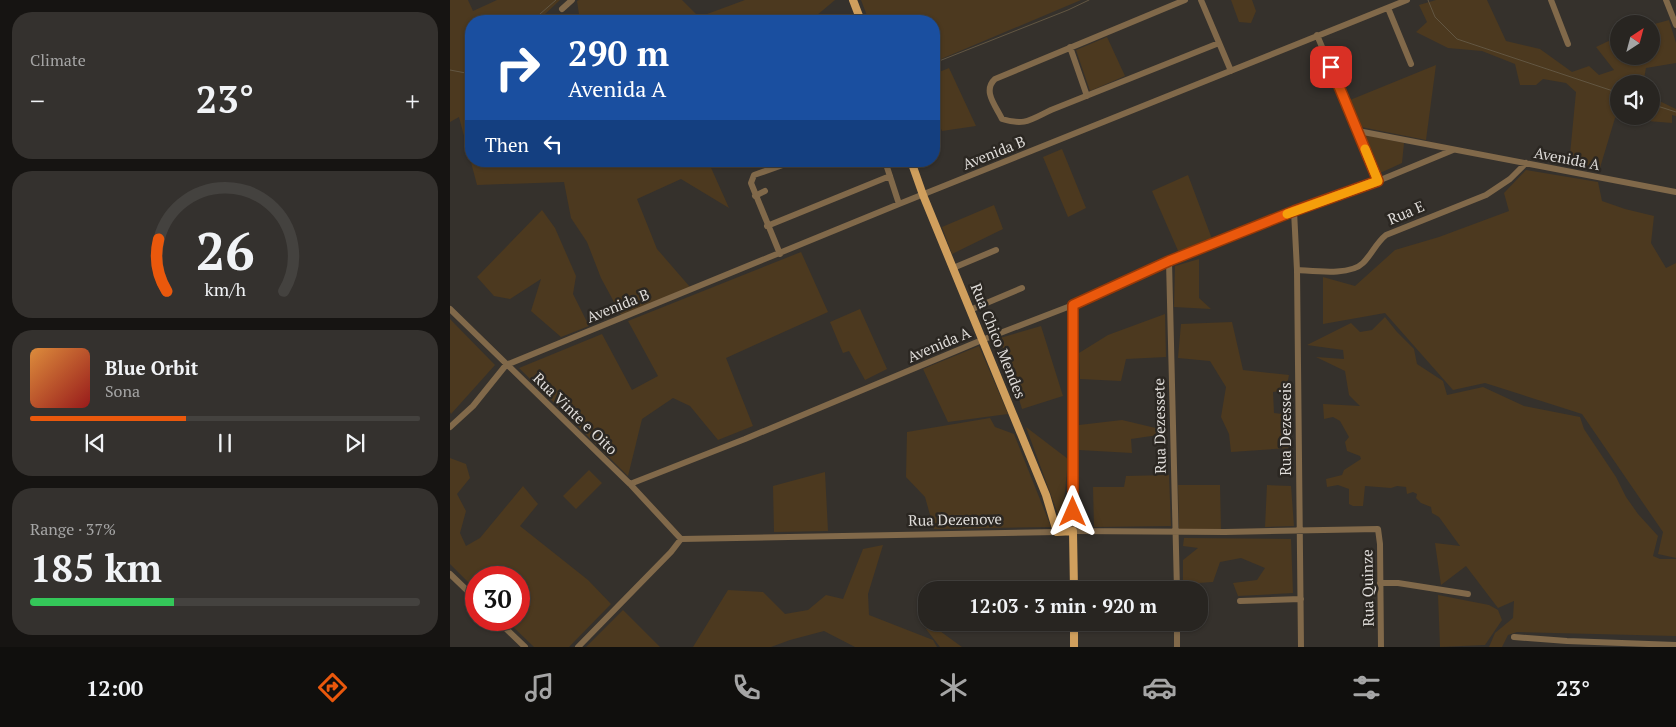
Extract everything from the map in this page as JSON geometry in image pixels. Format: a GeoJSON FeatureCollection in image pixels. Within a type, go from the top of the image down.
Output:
{"type":"FeatureCollection","features":[{"type":"Feature","properties":{"kind":"main road"},"geometry":{"type":"LineString","coordinates":[[853,0],[859,15]]}},
{"type":"Feature","properties":{"kind":"main road","name":"Rua Chico Mendes"},"geometry":{"type":"LineString","coordinates":[[913,167],[1046,495],[1057,532]]}},
{"type":"Feature","properties":{"kind":"main road"},"geometry":{"type":"LineString","coordinates":[[1073,531],[1074,581]]}},
{"type":"Feature","properties":{"kind":"main road","name":"Rua Dezenove"},"geometry":{"type":"LineString","coordinates":[[1057,532],[1073,531]]}},
{"type":"Feature","properties":{"kind":"main road"},"geometry":{"type":"LineString","coordinates":[[1074,631],[1074,647]]}},
{"type":"Feature","properties":{"kind":"street"},"geometry":{"type":"LineString","coordinates":[[562,9],[572,0]]}},
{"type":"Feature","properties":{"kind":"street"},"geometry":{"type":"LineString","coordinates":[[1185,0],[995,79],[989,86],[988,92],[1002,119],[1014,123],[1025,123],[1219,43]]}},
{"type":"Feature","properties":{"kind":"street"},"geometry":{"type":"LineString","coordinates":[[1201,0],[1231,71]]}},
{"type":"Feature","properties":{"kind":"street","name":"Avenida B"},"geometry":{"type":"LineString","coordinates":[[506,365],[899,204],[1407,0]]}},
{"type":"Feature","properties":{"kind":"street"},"geometry":{"type":"LineString","coordinates":[[1550,0],[1568,44]]}},
{"type":"Feature","properties":{"kind":"street"},"geometry":{"type":"LineString","coordinates":[[1666,0],[1676,26]]}},
{"type":"Feature","properties":{"kind":"street"},"geometry":{"type":"LineString","coordinates":[[1388,8],[1411,64]]}},
{"type":"Feature","properties":{"kind":"street"},"geometry":{"type":"LineString","coordinates":[[1317,36],[1378,181]]}},
{"type":"Feature","properties":{"kind":"street"},"geometry":{"type":"LineString","coordinates":[[1070,47],[1088,96]]}},
{"type":"Feature","properties":{"kind":"street","name":"Avenida A"},"geometry":{"type":"LineString","coordinates":[[1358,131],[1676,192]]}},
{"type":"Feature","properties":{"kind":"street","name":"Avenida A"},"geometry":{"type":"LineString","coordinates":[[630,484],[746,439],[982,340],[1073,305],[1169,261],[1294,211],[1378,181],[1453,150]]}},
{"type":"Feature","properties":{"kind":"street","name":"Rua E"},"geometry":{"type":"LineString","coordinates":[[1297,270],[1339,271],[1353,269],[1363,263],[1374,246],[1386,235],[1486,195],[1510,179],[1526,164]]}},
{"type":"Feature","properties":{"kind":"street"},"geometry":{"type":"LineString","coordinates":[[777,167],[754,175],[751,183],[780,254]]}},
{"type":"Feature","properties":{"kind":"street"},"geometry":{"type":"LineString","coordinates":[[886,167],[899,204]]}},
{"type":"Feature","properties":{"kind":"street"},"geometry":{"type":"LineString","coordinates":[[767,226],[890,176]]}},
{"type":"Feature","properties":{"kind":"street"},"geometry":{"type":"LineString","coordinates":[[755,196],[765,191]]}},
{"type":"Feature","properties":{"kind":"street","name":"Rua Dezesseis"},"geometry":{"type":"LineString","coordinates":[[1294,211],[1297,270],[1301,647]]}},
{"type":"Feature","properties":{"kind":"street"},"geometry":{"type":"LineString","coordinates":[[953,268],[996,250]]}},
{"type":"Feature","properties":{"kind":"street","name":"Rua Dezessete"},"geometry":{"type":"LineString","coordinates":[[1169,261],[1177,581]]}},
{"type":"Feature","properties":{"kind":"street"},"geometry":{"type":"LineString","coordinates":[[970,310],[1022,288]]}},
{"type":"Feature","properties":{"kind":"street"},"geometry":{"type":"LineString","coordinates":[[1073,305],[1073,531]]}},
{"type":"Feature","properties":{"kind":"street","name":"Rua Vinte e Oito"},"geometry":{"type":"LineString","coordinates":[[450,310],[630,484],[681,539]]}},
{"type":"Feature","properties":{"kind":"street"},"geometry":{"type":"LineString","coordinates":[[450,428],[473,406],[506,365]]}},
{"type":"Feature","properties":{"kind":"street","name":"Rua Dezenove"},"geometry":{"type":"LineString","coordinates":[[1073,531],[1225,532],[1378,529]]}},
{"type":"Feature","properties":{"kind":"street","name":"Rua Quinze"},"geometry":{"type":"LineString","coordinates":[[1378,529],[1381,647]]}},
{"type":"Feature","properties":{"kind":"street","name":"Rua Dezenove"},"geometry":{"type":"LineString","coordinates":[[681,539],[1057,532]]}},
{"type":"Feature","properties":{"kind":"street"},"geometry":{"type":"LineString","coordinates":[[578,647],[671,552],[681,539]]}},
{"type":"Feature","properties":{"kind":"street"},"geometry":{"type":"LineString","coordinates":[[450,574],[465,588]]}},
{"type":"Feature","properties":{"kind":"street"},"geometry":{"type":"LineString","coordinates":[[1380,583],[1398,583],[1468,594]]}},
{"type":"Feature","properties":{"kind":"street"},"geometry":{"type":"LineString","coordinates":[[1240,601],[1300,599]]}},
{"type":"Feature","properties":{"kind":"street"},"geometry":{"type":"LineString","coordinates":[[508,631],[525,647]]}},
{"type":"Feature","properties":{"kind":"street"},"geometry":{"type":"LineString","coordinates":[[1177,631],[1178,647]]}},
{"type":"Feature","properties":{"kind":"street"},"geometry":{"type":"LineString","coordinates":[[1514,637],[1567,644],[1676,645]]}},
{"type":"Feature","properties":{"kind":"shaded area"},"geometry":{"type":"Polygon","coordinates":[[[450,0],[468,0],[473,11],[497,0],[560,0],[544,15],[465,15],[465,140],[459,117],[450,122],[450,0]]]}},
{"type":"Feature","properties":{"kind":"shaded area"},"geometry":{"type":"Polygon","coordinates":[[[682,0],[697,15],[579,15],[577,1],[682,0]]]}},
{"type":"Feature","properties":{"kind":"shaded area"},"geometry":{"type":"Polygon","coordinates":[[[745,0],[835,0],[817,15],[704,15],[745,0]]]}},
{"type":"Feature","properties":{"kind":"shaded area"},"geometry":{"type":"Polygon","coordinates":[[[861,0],[1081,0],[940,59],[940,15],[867,15],[861,0]]]}},
{"type":"Feature","properties":{"kind":"shaded area"},"geometry":{"type":"Polygon","coordinates":[[[1231,0],[1252,0],[1256,11],[1251,23],[1239,22],[1231,0]]]}},
{"type":"Feature","properties":{"kind":"shaded area"},"geometry":{"type":"Polygon","coordinates":[[[1436,0],[1487,0],[1506,41],[1540,49],[1572,72],[1589,66],[1599,75],[1614,70],[1610,65],[1660,65],[1660,22],[1669,20],[1676,43],[1676,63],[1646,68],[1645,75],[1610,75],[1610,125],[1613,125],[1599,171],[1569,165],[1576,92],[1566,83],[1543,79],[1536,85],[1520,85],[1515,64],[1482,51],[1448,48],[1416,32],[1427,22],[1419,5],[1436,0]]]}},
{"type":"Feature","properties":{"kind":"shaded area"},"geometry":{"type":"Polygon","coordinates":[[[1107,37],[1125,76],[1090,91],[1076,50],[1107,37]]]}},
{"type":"Feature","properties":{"kind":"shaded area"},"geometry":{"type":"Polygon","coordinates":[[[1610,40],[1610,65],[1596,47],[1610,40]]]}},
{"type":"Feature","properties":{"kind":"shaded area"},"geometry":{"type":"Polygon","coordinates":[[[1436,65],[1426,140],[1361,127],[1350,100],[1436,65]]]}},
{"type":"Feature","properties":{"kind":"shaded area"},"geometry":{"type":"Polygon","coordinates":[[[949,68],[976,126],[942,131],[940,127],[940,72],[949,68]]]}},
{"type":"Feature","properties":{"kind":"shaded area"},"geometry":{"type":"Polygon","coordinates":[[[1660,101],[1676,109],[1676,116],[1672,115],[1672,123],[1660,122],[1660,101]]]}},
{"type":"Feature","properties":{"kind":"shaded area"},"geometry":{"type":"Polygon","coordinates":[[[1361,134],[1404,143],[1402,163],[1378,174],[1361,134]]]}},
{"type":"Feature","properties":{"kind":"shaded area"},"geometry":{"type":"Polygon","coordinates":[[[1062,149],[1086,208],[1068,217],[1043,157],[1062,149]]]}},
{"type":"Feature","properties":{"kind":"shaded area"},"geometry":{"type":"Polygon","coordinates":[[[472,167],[711,167],[729,208],[681,179],[637,199],[657,249],[690,287],[621,315],[601,278],[587,242],[571,218],[564,182],[477,185],[472,167]]]}},
{"type":"Feature","properties":{"kind":"shaded area"},"geometry":{"type":"Polygon","coordinates":[[[1526,170],[1598,182],[1602,201],[1654,216],[1651,243],[1666,268],[1676,263],[1676,558],[1658,554],[1663,532],[1582,414],[1485,383],[1453,390],[1385,313],[1323,324],[1323,277],[1355,286],[1395,250],[1439,237],[1509,211],[1504,193],[1526,170]]]}},
{"type":"Feature","properties":{"kind":"shaded area"},"geometry":{"type":"Polygon","coordinates":[[[1188,175],[1212,239],[1179,253],[1152,191],[1188,175]]]}},
{"type":"Feature","properties":{"kind":"shaded area"},"geometry":{"type":"Polygon","coordinates":[[[994,205],[1003,229],[952,254],[942,227],[994,205]]]}},
{"type":"Feature","properties":{"kind":"shaded area"},"geometry":{"type":"Polygon","coordinates":[[[542,210],[555,228],[576,276],[573,294],[589,326],[561,337],[531,311],[541,279],[510,299],[494,296],[477,277],[542,210]]]}},
{"type":"Feature","properties":{"kind":"shaded area"},"geometry":{"type":"Polygon","coordinates":[[[801,252],[828,312],[726,358],[753,426],[718,440],[690,406],[673,398],[642,419],[628,476],[519,368],[602,334],[632,390],[658,376],[628,321],[801,252]]]}},
{"type":"Feature","properties":{"kind":"shaded area"},"geometry":{"type":"Polygon","coordinates":[[[1199,259],[1199,298],[1211,309],[1174,307],[1175,266],[1199,259]]]}},
{"type":"Feature","properties":{"kind":"shaded area"},"geometry":{"type":"Polygon","coordinates":[[[860,309],[887,369],[865,380],[849,351],[843,353],[830,322],[860,309]]]}},
{"type":"Feature","properties":{"kind":"shaded area"},"geometry":{"type":"Polygon","coordinates":[[[1165,314],[1166,357],[1126,359],[1121,381],[1080,379],[1079,353],[1108,335],[1165,314]]]}},
{"type":"Feature","properties":{"kind":"shaded area"},"geometry":{"type":"Polygon","coordinates":[[[1385,317],[1414,349],[1417,364],[1443,381],[1447,395],[1483,387],[1524,406],[1580,417],[1584,429],[1616,477],[1626,497],[1638,514],[1658,536],[1653,556],[1660,559],[1676,559],[1676,636],[1517,632],[1508,635],[1502,647],[1489,647],[1495,633],[1513,618],[1514,601],[1498,608],[1466,566],[1441,585],[1435,543],[1460,546],[1439,517],[1432,513],[1431,507],[1421,503],[1416,498],[1417,494],[1413,492],[1407,494],[1406,487],[1365,486],[1363,506],[1353,506],[1349,504],[1349,489],[1338,485],[1327,487],[1326,479],[1342,475],[1344,470],[1361,459],[1360,456],[1347,451],[1345,442],[1349,437],[1340,421],[1333,417],[1324,419],[1323,404],[1360,406],[1349,395],[1345,371],[1316,357],[1344,359],[1343,350],[1307,345],[1351,323],[1360,332],[1372,330],[1385,317]]]}},
{"type":"Feature","properties":{"kind":"shaded area"},"geometry":{"type":"Polygon","coordinates":[[[450,319],[495,365],[451,414],[450,412],[450,319]]]}},
{"type":"Feature","properties":{"kind":"shaded area"},"geometry":{"type":"Polygon","coordinates":[[[1232,322],[1243,370],[1289,375],[1286,390],[1273,392],[1274,413],[1290,415],[1289,448],[1231,452],[1229,434],[1221,417],[1226,387],[1210,361],[1178,358],[1181,324],[1232,322]]]}},
{"type":"Feature","properties":{"kind":"shaded area"},"geometry":{"type":"Polygon","coordinates":[[[1041,326],[1063,396],[1022,409],[1000,338],[1041,326]]]}},
{"type":"Feature","properties":{"kind":"shaded area"},"geometry":{"type":"Polygon","coordinates":[[[979,346],[1008,414],[948,422],[923,369],[979,346]]]}},
{"type":"Feature","properties":{"kind":"shaded area"},"geometry":{"type":"Polygon","coordinates":[[[990,418],[995,427],[1014,434],[1051,527],[934,529],[925,497],[906,477],[907,432],[990,418]]]}},
{"type":"Feature","properties":{"kind":"shaded area"},"geometry":{"type":"Polygon","coordinates":[[[1122,420],[1164,430],[1165,434],[1131,439],[1132,453],[1079,450],[1079,425],[1122,420]]]}},
{"type":"Feature","properties":{"kind":"shaded area"},"geometry":{"type":"Polygon","coordinates":[[[1026,427],[1068,459],[1062,525],[1026,427]]]}},
{"type":"Feature","properties":{"kind":"shaded area"},"geometry":{"type":"Polygon","coordinates":[[[450,458],[466,464],[470,478],[457,494],[466,511],[460,533],[466,546],[480,538],[523,486],[538,504],[520,526],[588,580],[611,604],[569,647],[534,647],[517,631],[530,631],[530,566],[465,566],[465,579],[450,564],[450,458]]]}},
{"type":"Feature","properties":{"kind":"shaded area"},"geometry":{"type":"Polygon","coordinates":[[[589,470],[602,483],[576,509],[563,496],[589,470]]]}},
{"type":"Feature","properties":{"kind":"shaded area"},"geometry":{"type":"Polygon","coordinates":[[[825,472],[828,531],[774,532],[773,486],[825,472]]]}},
{"type":"Feature","properties":{"kind":"shaded area"},"geometry":{"type":"Polygon","coordinates":[[[1169,475],[1171,526],[1094,527],[1093,487],[1124,487],[1126,476],[1169,475]]]}},
{"type":"Feature","properties":{"kind":"shaded area"},"geometry":{"type":"Polygon","coordinates":[[[1178,485],[1220,485],[1221,529],[1179,529],[1178,485]]]}},
{"type":"Feature","properties":{"kind":"shaded area"},"geometry":{"type":"Polygon","coordinates":[[[1267,485],[1291,486],[1294,526],[1265,527],[1267,485]]]}},
{"type":"Feature","properties":{"kind":"shaded area"},"geometry":{"type":"Polygon","coordinates":[[[1184,538],[1291,539],[1293,593],[1238,596],[1233,583],[1257,580],[1265,568],[1241,558],[1220,562],[1213,582],[1183,581],[1183,560],[1198,548],[1183,546],[1184,538]]]}},
{"type":"Feature","properties":{"kind":"shaded area"},"geometry":{"type":"Polygon","coordinates":[[[883,545],[868,594],[869,615],[933,640],[937,647],[855,647],[824,631],[771,647],[693,647],[728,590],[763,592],[785,614],[808,610],[826,595],[843,599],[863,549],[883,545]]]}},
{"type":"Feature","properties":{"kind":"shaded area"},"geometry":{"type":"Polygon","coordinates":[[[1438,595],[1489,605],[1498,610],[1502,620],[1485,645],[1440,647],[1438,595]]]}},
{"type":"Feature","properties":{"kind":"shaded area"},"geometry":{"type":"Polygon","coordinates":[[[623,610],[660,647],[586,647],[623,610]]]}},
{"type":"Feature","properties":{"kind":"shaded area"},"geometry":{"type":"Polygon","coordinates":[[[928,631],[940,631],[962,647],[940,647],[928,631]]]}},
{"type":"Feature","properties":{"kind":"waterway"},"geometry":{"type":"LineString","coordinates":[[539,15],[556,0]]}},
{"type":"Feature","properties":{"kind":"waterway"},"geometry":{"type":"LineString","coordinates":[[940,61],[1089,0]]}},
{"type":"Feature","properties":{"kind":"waterway"},"geometry":{"type":"LineString","coordinates":[[1428,0],[1435,17],[1457,39],[1610,90]]}},
{"type":"Feature","properties":{"kind":"waterway"},"geometry":{"type":"LineString","coordinates":[[450,70],[465,73]]}},
{"type":"Feature","properties":{"kind":"waterway"},"geometry":{"type":"LineString","coordinates":[[1660,107],[1676,112]]}},
{"type":"Feature","properties":{"kind":"slow traffic"},"geometry":{"type":"LineString","coordinates":[[1287,214],[1378,181],[1365,149]]}},
{"type":"Feature","properties":{"kind":"route"},"geometry":{"type":"LineString","coordinates":[[1073,512],[1073,305],[1169,261],[1294,211],[1378,181],[1331,67]]}}]}
